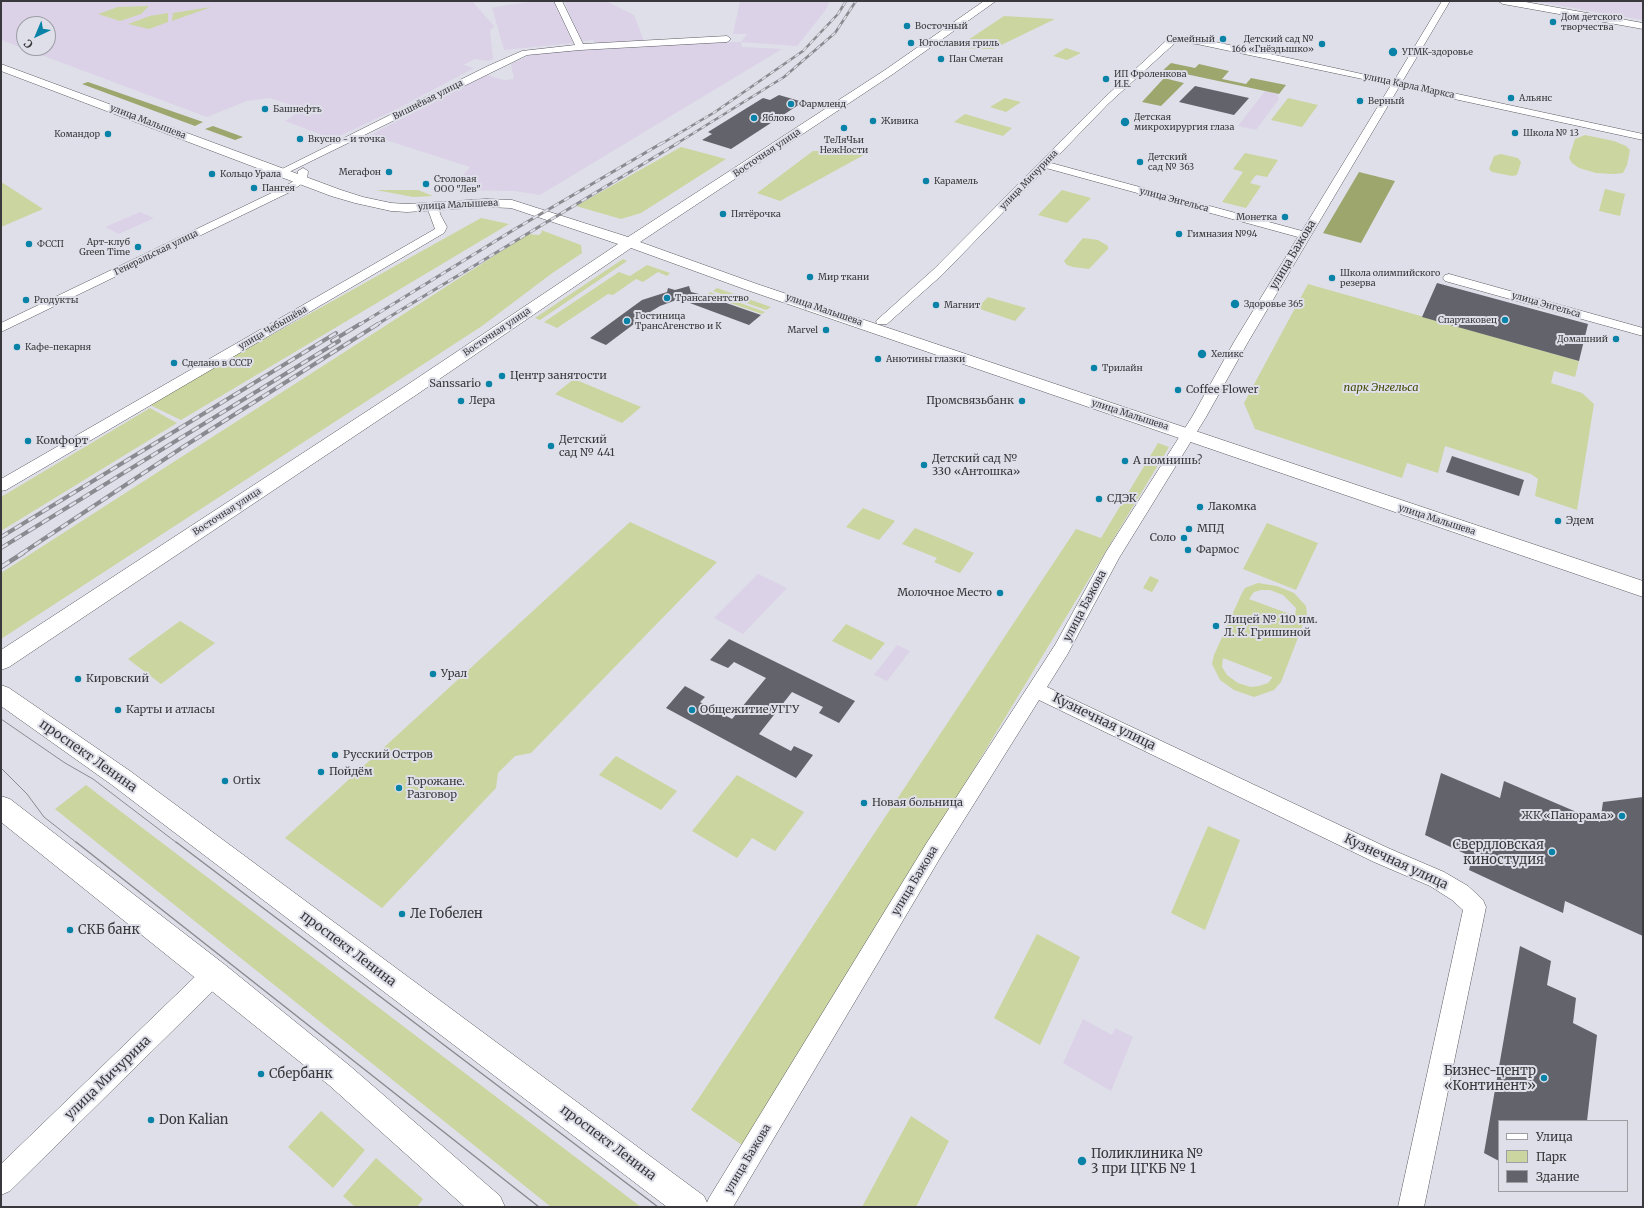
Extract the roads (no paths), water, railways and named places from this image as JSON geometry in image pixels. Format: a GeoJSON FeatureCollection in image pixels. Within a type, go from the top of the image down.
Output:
{"type":"FeatureCollection","features":[{"type":"Feature","properties":{"kind":"main road","name":"Восточная улица"},"geometry":{"type":"LineString","coordinates":[[1,661],[889,72],[991,1]]}},
{"type":"Feature","properties":{"kind":"main road"},"geometry":{"type":"LineString","coordinates":[[1503,1],[1643,26]]}},
{"type":"Feature","properties":{"kind":"main road","name":"улица Малышева"},"geometry":{"type":"LineString","coordinates":[[1,59],[294,173],[343,195],[379,205],[407,208],[486,203],[512,204],[635,240],[882,321],[1191,430],[1343,489],[1643,589]]}},
{"type":"Feature","properties":{"kind":"main road","name":"улица Малышева"},"geometry":{"type":"LineString","coordinates":[[1,67],[294,173],[368,194],[396,201],[419,202],[487,196],[521,198],[635,240],[752,287],[1191,430],[1643,574]]}},
{"type":"Feature","properties":{"kind":"main road","name":"проспект Ленина"},"geometry":{"type":"LineString","coordinates":[[1,694],[121,778],[693,1207]]}},
{"type":"Feature","properties":{"kind":"main road"},"geometry":{"type":"LineString","coordinates":[[1,808],[214,974],[340,1076],[489,1207]]}},
{"type":"Feature","properties":{"kind":"street"},"geometry":{"type":"LineString","coordinates":[[558,1],[580,47]]}},
{"type":"Feature","properties":{"kind":"street","name":"улица Бажова"},"geometry":{"type":"LineString","coordinates":[[718,1207],[933,851],[1061,650],[1112,556],[1191,430],[1305,235],[1446,1]]}},
{"type":"Feature","properties":{"kind":"street","name":"Вишнёвая улица"},"geometry":{"type":"LineString","coordinates":[[294,173],[517,56],[536,51],[580,47],[727,39]]}},
{"type":"Feature","properties":{"kind":"street","name":"улица Карла Маркса"},"geometry":{"type":"LineString","coordinates":[[1175,39],[1197,41],[1643,137]]}},
{"type":"Feature","properties":{"kind":"street","name":"улица Мичурина"},"geometry":{"type":"LineString","coordinates":[[882,321],[938,272],[1105,102],[1175,39]]}},
{"type":"Feature","properties":{"kind":"street","name":"улица Энгельса"},"geometry":{"type":"LineString","coordinates":[[1044,164],[1305,235]]}},
{"type":"Feature","properties":{"kind":"street","name":"Генеральская улица"},"geometry":{"type":"LineString","coordinates":[[1,328],[286,190],[294,173]]}},
{"type":"Feature","properties":{"kind":"street","name":"улица Чебышёва"},"geometry":{"type":"LineString","coordinates":[[1,486],[440,231],[441,227],[434,214],[433,207]]}},
{"type":"Feature","properties":{"kind":"street","name":"улица Энгельса"},"geometry":{"type":"LineString","coordinates":[[1449,278],[1643,332]]}},
{"type":"Feature","properties":{"kind":"street","name":"Кузнечная улица"},"geometry":{"type":"LineString","coordinates":[[1036,690],[1374,852],[1437,879],[1460,893],[1475,907],[1411,1207]]}},
{"type":"Feature","properties":{"kind":"street","name":"улица Мичурина"},"geometry":{"type":"LineString","coordinates":[[1,1182],[214,974]]}},
{"type":"Feature","properties":{"kind":"tram line"},"geometry":{"type":"LineString","coordinates":[[1,719],[65,763],[93,779],[177,843]]}},
{"type":"Feature","properties":{"kind":"tram line"},"geometry":{"type":"LineString","coordinates":[[1,768],[27,794],[44,817],[77,843]]}},
{"type":"Feature","properties":{"kind":"tram line"},"geometry":{"type":"LineString","coordinates":[[76,842],[539,1207]]}},
{"type":"Feature","properties":{"kind":"tram line"},"geometry":{"type":"LineString","coordinates":[[176,842],[658,1207]]}},
{"type":"Feature","properties":{"kind":"railway"},"geometry":{"type":"LineString","coordinates":[[661,144],[715,112],[803,51],[838,14],[846,1]]}},
{"type":"Feature","properties":{"kind":"railway"},"geometry":{"type":"LineString","coordinates":[[676,144],[784,77],[835,33],[856,1]]}},
{"type":"Feature","properties":{"kind":"railway"},"geometry":{"type":"LineString","coordinates":[[359,325],[515,229],[662,143]]}},
{"type":"Feature","properties":{"kind":"railway"},"geometry":{"type":"LineString","coordinates":[[376,325],[678,143]]}},
{"type":"Feature","properties":{"kind":"railway"},"geometry":{"type":"LineString","coordinates":[[332,341],[360,324]]}},
{"type":"Feature","properties":{"kind":"railway"},"geometry":{"type":"LineString","coordinates":[[21,554],[183,447],[378,324]]}},
{"type":"Feature","properties":{"kind":"railway"},"geometry":{"type":"LineString","coordinates":[[1,537],[336,333]]}},
{"type":"Feature","properties":{"kind":"railway"},"geometry":{"type":"LineString","coordinates":[[1,548],[339,341]]}},
{"type":"Feature","properties":{"kind":"railway"},"geometry":{"type":"LineString","coordinates":[[1,567],[23,553]]}},
{"type":"Feature","properties":{"kind":"place","name":"Дом детского творчества"},"geometry":{"type":"Point","coordinates":[1553,22]}},
{"type":"Feature","properties":{"kind":"place","name":"Восточный"},"geometry":{"type":"Point","coordinates":[907,26]}},
{"type":"Feature","properties":{"kind":"place","name":"Семейный"},"geometry":{"type":"Point","coordinates":[1223,39]}},
{"type":"Feature","properties":{"kind":"place","name":"Югославия гриль"},"geometry":{"type":"Point","coordinates":[911,43]}},
{"type":"Feature","properties":{"kind":"place","name":"Детский сад № 166 «Гнёздышко»"},"geometry":{"type":"Point","coordinates":[1322,44]}},
{"type":"Feature","properties":{"kind":"place","name":"УГМК-здоровье"},"geometry":{"type":"Point","coordinates":[1393,52]}},
{"type":"Feature","properties":{"kind":"place","name":"Пан Сметан"},"geometry":{"type":"Point","coordinates":[941,59]}},
{"type":"Feature","properties":{"kind":"place","name":"ИП Фроленкова И.Е."},"geometry":{"type":"Point","coordinates":[1106,79]}},
{"type":"Feature","properties":{"kind":"place","name":"Альянс"},"geometry":{"type":"Point","coordinates":[1511,98]}},
{"type":"Feature","properties":{"kind":"place","name":"Верный"},"geometry":{"type":"Point","coordinates":[1360,101]}},
{"type":"Feature","properties":{"kind":"place","name":"Фармленд"},"geometry":{"type":"Point","coordinates":[791,104]}},
{"type":"Feature","properties":{"kind":"place","name":"Башнефть"},"geometry":{"type":"Point","coordinates":[265,109]}},
{"type":"Feature","properties":{"kind":"place","name":"Яблоко"},"geometry":{"type":"Point","coordinates":[754,118]}},
{"type":"Feature","properties":{"kind":"place","name":"Живика"},"geometry":{"type":"Point","coordinates":[873,121]}},
{"type":"Feature","properties":{"kind":"place","name":"Детская микрохирургия глаза"},"geometry":{"type":"Point","coordinates":[1125,122]}},
{"type":"Feature","properties":{"kind":"place","name":"ТеЛяЧьи НежНости"},"geometry":{"type":"Point","coordinates":[844,128]}},
{"type":"Feature","properties":{"kind":"place","name":"Школа № 13"},"geometry":{"type":"Point","coordinates":[1515,133]}},
{"type":"Feature","properties":{"kind":"place","name":"Командор"},"geometry":{"type":"Point","coordinates":[108,134]}},
{"type":"Feature","properties":{"kind":"place","name":"Вкусно - и точка"},"geometry":{"type":"Point","coordinates":[300,139]}},
{"type":"Feature","properties":{"kind":"place","name":"Детский сад № 363"},"geometry":{"type":"Point","coordinates":[1140,162]}},
{"type":"Feature","properties":{"kind":"place","name":"Мегафон"},"geometry":{"type":"Point","coordinates":[389,172]}},
{"type":"Feature","properties":{"kind":"place","name":"Кольцо Урала"},"geometry":{"type":"Point","coordinates":[212,174]}},
{"type":"Feature","properties":{"kind":"place","name":"Карамель"},"geometry":{"type":"Point","coordinates":[926,181]}},
{"type":"Feature","properties":{"kind":"place","name":"Столовая ООО \"Лев\""},"geometry":{"type":"Point","coordinates":[426,184]}},
{"type":"Feature","properties":{"kind":"place","name":"Пангея"},"geometry":{"type":"Point","coordinates":[254,188]}},
{"type":"Feature","properties":{"kind":"place","name":"Пятёрочка"},"geometry":{"type":"Point","coordinates":[723,214]}},
{"type":"Feature","properties":{"kind":"place","name":"Монетка"},"geometry":{"type":"Point","coordinates":[1285,217]}},
{"type":"Feature","properties":{"kind":"place","name":"Гимназия №94"},"geometry":{"type":"Point","coordinates":[1179,234]}},
{"type":"Feature","properties":{"kind":"place","name":"ФССП"},"geometry":{"type":"Point","coordinates":[29,244]}},
{"type":"Feature","properties":{"kind":"place","name":"Арт-клуб Green Time"},"geometry":{"type":"Point","coordinates":[138,247]}},
{"type":"Feature","properties":{"kind":"place","name":"Мир ткани"},"geometry":{"type":"Point","coordinates":[810,277]}},
{"type":"Feature","properties":{"kind":"place","name":"Школа олимпийского резерва"},"geometry":{"type":"Point","coordinates":[1332,278]}},
{"type":"Feature","properties":{"kind":"place","name":"Трансагентство"},"geometry":{"type":"Point","coordinates":[667,298]}},
{"type":"Feature","properties":{"kind":"place","name":"Proдукты"},"geometry":{"type":"Point","coordinates":[26,300]}},
{"type":"Feature","properties":{"kind":"place","name":"Здоровье 365"},"geometry":{"type":"Point","coordinates":[1235,304]}},
{"type":"Feature","properties":{"kind":"place","name":"Магнит"},"geometry":{"type":"Point","coordinates":[936,305]}},
{"type":"Feature","properties":{"kind":"place","name":"Спартаковец"},"geometry":{"type":"Point","coordinates":[1505,320]}},
{"type":"Feature","properties":{"kind":"place","name":"Гостиница ТрансАгенство и К"},"geometry":{"type":"Point","coordinates":[627,321]}},
{"type":"Feature","properties":{"kind":"place","name":"Marvel"},"geometry":{"type":"Point","coordinates":[826,330]}},
{"type":"Feature","properties":{"kind":"place","name":"Домашний"},"geometry":{"type":"Point","coordinates":[1616,339]}},
{"type":"Feature","properties":{"kind":"place","name":"Кафе-пекарня"},"geometry":{"type":"Point","coordinates":[17,347]}},
{"type":"Feature","properties":{"kind":"place","name":"Хеликс"},"geometry":{"type":"Point","coordinates":[1202,354]}},
{"type":"Feature","properties":{"kind":"place","name":"Анютины глазки"},"geometry":{"type":"Point","coordinates":[878,359]}},
{"type":"Feature","properties":{"kind":"place","name":"Сделано в СССР"},"geometry":{"type":"Point","coordinates":[174,363]}},
{"type":"Feature","properties":{"kind":"place","name":"Трилайн"},"geometry":{"type":"Point","coordinates":[1094,368]}},
{"type":"Feature","properties":{"kind":"place","name":"Центр занятости"},"geometry":{"type":"Point","coordinates":[502,376]}},
{"type":"Feature","properties":{"kind":"place","name":"Sanssario"},"geometry":{"type":"Point","coordinates":[489,384]}},
{"type":"Feature","properties":{"kind":"place","name":"Coffee Flower"},"geometry":{"type":"Point","coordinates":[1178,390]}},
{"type":"Feature","properties":{"kind":"place","name":"Лера"},"geometry":{"type":"Point","coordinates":[461,401]}},
{"type":"Feature","properties":{"kind":"place","name":"Промсвязьбанк"},"geometry":{"type":"Point","coordinates":[1022,401]}},
{"type":"Feature","properties":{"kind":"place","name":"Комфорт"},"geometry":{"type":"Point","coordinates":[28,441]}},
{"type":"Feature","properties":{"kind":"place","name":"Детский сад № 441"},"geometry":{"type":"Point","coordinates":[551,446]}},
{"type":"Feature","properties":{"kind":"place","name":"А помнишь?"},"geometry":{"type":"Point","coordinates":[1125,461]}},
{"type":"Feature","properties":{"kind":"place","name":"Детский сад № 330 «Антошка»"},"geometry":{"type":"Point","coordinates":[924,465]}},
{"type":"Feature","properties":{"kind":"place","name":"СДЭК"},"geometry":{"type":"Point","coordinates":[1099,499]}},
{"type":"Feature","properties":{"kind":"place","name":"Лакомка"},"geometry":{"type":"Point","coordinates":[1200,507]}},
{"type":"Feature","properties":{"kind":"place","name":"Эдем"},"geometry":{"type":"Point","coordinates":[1558,521]}},
{"type":"Feature","properties":{"kind":"place","name":"МПД"},"geometry":{"type":"Point","coordinates":[1189,529]}},
{"type":"Feature","properties":{"kind":"place","name":"Соло"},"geometry":{"type":"Point","coordinates":[1184,538]}},
{"type":"Feature","properties":{"kind":"place","name":"Фармос"},"geometry":{"type":"Point","coordinates":[1188,550]}},
{"type":"Feature","properties":{"kind":"place","name":"Молочное Место"},"geometry":{"type":"Point","coordinates":[1000,593]}},
{"type":"Feature","properties":{"kind":"place","name":"Лицей № 110 им. Л. К. Гришиной"},"geometry":{"type":"Point","coordinates":[1216,626]}},
{"type":"Feature","properties":{"kind":"place","name":"Урал"},"geometry":{"type":"Point","coordinates":[433,674]}},
{"type":"Feature","properties":{"kind":"place","name":"Кировский"},"geometry":{"type":"Point","coordinates":[78,679]}},
{"type":"Feature","properties":{"kind":"place","name":"Карты и атласы"},"geometry":{"type":"Point","coordinates":[118,710]}},
{"type":"Feature","properties":{"kind":"place","name":"Общежитие УГГУ"},"geometry":{"type":"Point","coordinates":[692,710]}},
{"type":"Feature","properties":{"kind":"place","name":"Русский Остров"},"geometry":{"type":"Point","coordinates":[335,755]}},
{"type":"Feature","properties":{"kind":"place","name":"Пойдём"},"geometry":{"type":"Point","coordinates":[321,772]}},
{"type":"Feature","properties":{"kind":"place","name":"Ortix"},"geometry":{"type":"Point","coordinates":[225,781]}},
{"type":"Feature","properties":{"kind":"place","name":"Горожане. Разговор"},"geometry":{"type":"Point","coordinates":[399,788]}},
{"type":"Feature","properties":{"kind":"place","name":"Новая больница"},"geometry":{"type":"Point","coordinates":[864,803]}},
{"type":"Feature","properties":{"kind":"place","name":"ЖК «Панорама»"},"geometry":{"type":"Point","coordinates":[1622,816]}},
{"type":"Feature","properties":{"kind":"place","name":"Свердловская киностудия"},"geometry":{"type":"Point","coordinates":[1552,852]}},
{"type":"Feature","properties":{"kind":"place","name":"Ле Гобелен"},"geometry":{"type":"Point","coordinates":[402,914]}},
{"type":"Feature","properties":{"kind":"place","name":"СКБ банк"},"geometry":{"type":"Point","coordinates":[70,930]}},
{"type":"Feature","properties":{"kind":"place","name":"Сбербанк"},"geometry":{"type":"Point","coordinates":[261,1074]}},
{"type":"Feature","properties":{"kind":"place","name":"Бизнес-центр «Континент»"},"geometry":{"type":"Point","coordinates":[1544,1078]}},
{"type":"Feature","properties":{"kind":"place","name":"Don Kalian"},"geometry":{"type":"Point","coordinates":[151,1120]}},
{"type":"Feature","properties":{"kind":"place","name":"Поликлиника № 3 при ЦГКБ № 1"},"geometry":{"type":"Point","coordinates":[1082,1161]}},
{"type":"Feature","properties":{"kind":"park label","name":"парк Энгельса"},"geometry":{"type":"Point","coordinates":[1381,388]}}]}
